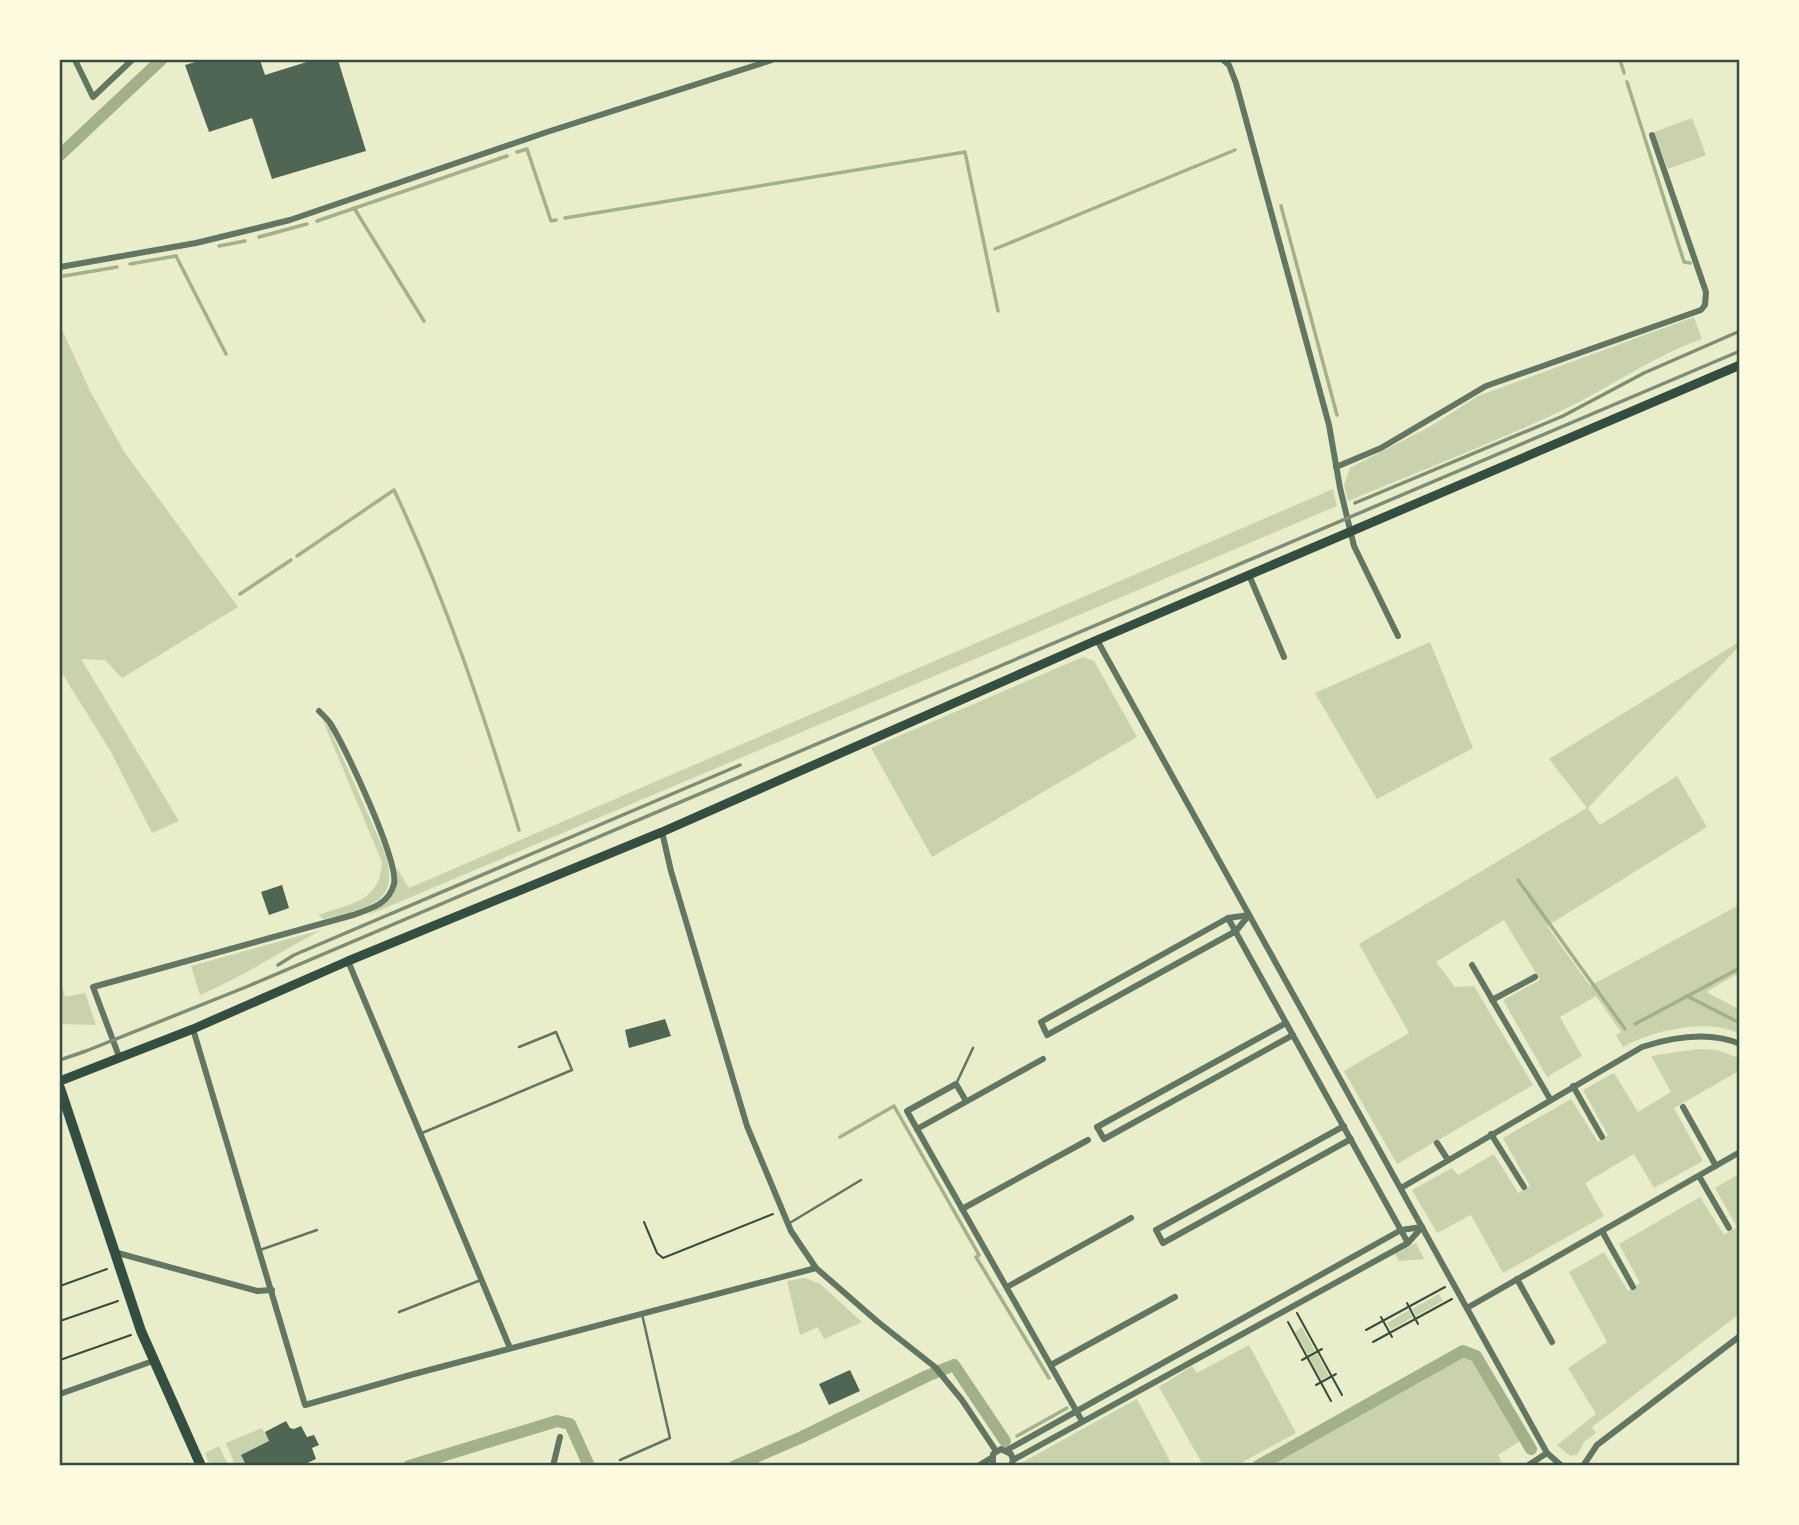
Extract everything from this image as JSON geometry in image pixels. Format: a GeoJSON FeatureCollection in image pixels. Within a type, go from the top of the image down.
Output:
{"type":"FeatureCollection","features":[{"type":"Feature","properties":{"kind":"main road"},"geometry":{"type":"LineString","coordinates":[[60,1081],[193,1029],[348,961],[662,832],[1097,640],[1740,365]]}},
{"type":"Feature","properties":{"kind":"main road"},"geometry":{"type":"LineString","coordinates":[[60,1088],[153,1361],[201,1465]]}},
{"type":"Feature","properties":{"kind":"street"},"geometry":{"type":"LineString","coordinates":[[75,60],[93,97],[132,60]]}},
{"type":"Feature","properties":{"kind":"street"},"geometry":{"type":"LineString","coordinates":[[60,267],[196,243],[290,220],[547,132],[772,60]]}},
{"type":"Feature","properties":{"kind":"street"},"geometry":{"type":"LineString","coordinates":[[1223,60],[1232,70],[1236,83],[1329,425],[1354,546],[1398,636]]}},
{"type":"Feature","properties":{"kind":"street"},"geometry":{"type":"LineString","coordinates":[[1336,467],[1381,448],[1486,386],[1701,310],[1706,292],[1652,135]]}},
{"type":"Feature","properties":{"kind":"street"},"geometry":{"type":"LineString","coordinates":[[1249,575],[1284,657]]}},
{"type":"Feature","properties":{"kind":"street"},"geometry":{"type":"LineString","coordinates":[[1097,640],[1547,1452],[1562,1465]]}},
{"type":"Feature","properties":{"kind":"street"},"geometry":{"type":"LineString","coordinates":[[120,1059],[93,987],[354,915],[381,904],[390,894],[395,880],[390,856],[330,722],[319,711]]}},
{"type":"Feature","properties":{"kind":"street"},"geometry":{"type":"LineString","coordinates":[[662,832],[671,871],[747,1126],[788,1224],[816,1268],[935,1367],[977,1420],[996,1451]]}},
{"type":"Feature","properties":{"kind":"street"},"geometry":{"type":"LineString","coordinates":[[1250,915],[1236,932],[1047,1035],[1041,1022],[1228,918],[1250,915]]}},
{"type":"Feature","properties":{"kind":"street"},"geometry":{"type":"LineString","coordinates":[[1228,918],[1408,1243]]}},
{"type":"Feature","properties":{"kind":"street"},"geometry":{"type":"LineString","coordinates":[[348,961],[510,1348]]}},
{"type":"Feature","properties":{"kind":"street"},"geometry":{"type":"LineString","coordinates":[[1472,965],[1550,1099]]}},
{"type":"Feature","properties":{"kind":"street"},"geometry":{"type":"LineString","coordinates":[[1492,1000],[1535,977]]}},
{"type":"Feature","properties":{"kind":"street"},"geometry":{"type":"LineString","coordinates":[[1286,1023],[1097,1127],[1104,1139],[1293,1035]]}},
{"type":"Feature","properties":{"kind":"street"},"geometry":{"type":"LineString","coordinates":[[193,1029],[306,1405],[510,1348],[816,1268]]}},
{"type":"Feature","properties":{"kind":"street"},"geometry":{"type":"LineString","coordinates":[[1401,1188],[1635,1050],[1650,1044],[1698,1037],[1713,1037],[1740,1044]]}},
{"type":"Feature","properties":{"kind":"street"},"geometry":{"type":"LineString","coordinates":[[916,1129],[1043,1059]]}},
{"type":"Feature","properties":{"kind":"street"},"geometry":{"type":"LineString","coordinates":[[966,1101],[956,1084],[907,1111],[1082,1422]]}},
{"type":"Feature","properties":{"kind":"street"},"geometry":{"type":"LineString","coordinates":[[1573,1086],[1602,1136]]}},
{"type":"Feature","properties":{"kind":"street"},"geometry":{"type":"LineString","coordinates":[[1683,1107],[1716,1166]]}},
{"type":"Feature","properties":{"kind":"street"},"geometry":{"type":"LineString","coordinates":[[1344,1126],[1156,1230],[1159,1236],[1163,1243],[1351,1139]]}},
{"type":"Feature","properties":{"kind":"street"},"geometry":{"type":"LineString","coordinates":[[1491,1134],[1524,1187]]}},
{"type":"Feature","properties":{"kind":"street"},"geometry":{"type":"LineString","coordinates":[[962,1209],[1088,1140]]}},
{"type":"Feature","properties":{"kind":"street"},"geometry":{"type":"LineString","coordinates":[[1437,1143],[1448,1160]]}},
{"type":"Feature","properties":{"kind":"street"},"geometry":{"type":"LineString","coordinates":[[1467,1308],[1740,1152]]}},
{"type":"Feature","properties":{"kind":"street"},"geometry":{"type":"LineString","coordinates":[[1699,1176],[1729,1228]]}},
{"type":"Feature","properties":{"kind":"street"},"geometry":{"type":"LineString","coordinates":[[1007,1287],[1131,1218]]}},
{"type":"Feature","properties":{"kind":"street"},"geometry":{"type":"LineString","coordinates":[[996,1451],[1007,1450],[1401,1230],[1422,1227]]}},
{"type":"Feature","properties":{"kind":"street"},"geometry":{"type":"LineString","coordinates":[[1007,1450],[1012,1463],[1408,1243],[1422,1227]]}},
{"type":"Feature","properties":{"kind":"street"},"geometry":{"type":"LineString","coordinates":[[1602,1231],[1633,1287]]}},
{"type":"Feature","properties":{"kind":"street"},"geometry":{"type":"LineString","coordinates":[[114,1252],[257,1290],[272,1290]]}},
{"type":"Feature","properties":{"kind":"street"},"geometry":{"type":"LineString","coordinates":[[1517,1279],[1552,1342]]}},
{"type":"Feature","properties":{"kind":"street"},"geometry":{"type":"LineString","coordinates":[[1051,1365],[1175,1297]]}},
{"type":"Feature","properties":{"kind":"street"},"geometry":{"type":"LineString","coordinates":[[1583,1465],[1597,1446],[1740,1336]]}},
{"type":"Feature","properties":{"kind":"street"},"geometry":{"type":"LineString","coordinates":[[60,1394],[153,1361]]}},
{"type":"Feature","properties":{"kind":"street"},"geometry":{"type":"LineString","coordinates":[[553,1465],[560,1437]]}},
{"type":"Feature","properties":{"kind":"street"},"geometry":{"type":"LineString","coordinates":[[978,1465],[992,1462],[996,1451]]}},
{"type":"Feature","properties":{"kind":"street"},"geometry":{"type":"LineString","coordinates":[[1527,1465],[1547,1452]]}},
{"type":"Feature","properties":{"kind":"lane"},"geometry":{"type":"LineString","coordinates":[[420,1134],[572,1070],[556,1032],[519,1047]]}},
{"type":"Feature","properties":{"kind":"lane"},"geometry":{"type":"LineString","coordinates":[[956,1084],[973,1048]]}},
{"type":"Feature","properties":{"kind":"lane"},"geometry":{"type":"LineString","coordinates":[[788,1224],[860,1180]]}},
{"type":"Feature","properties":{"kind":"lane"},"geometry":{"type":"LineString","coordinates":[[260,1250],[317,1230]]}},
{"type":"Feature","properties":{"kind":"lane"},"geometry":{"type":"LineString","coordinates":[[399,1312],[481,1280]]}},
{"type":"Feature","properties":{"kind":"lane"},"geometry":{"type":"LineString","coordinates":[[620,1460],[670,1438],[642,1314]]}},
{"type":"Feature","properties":{"kind":"path"},"geometry":{"type":"LineString","coordinates":[[644,1222],[657,1253],[663,1258],[782,1211]]}},
{"type":"Feature","properties":{"kind":"path"},"geometry":{"type":"LineString","coordinates":[[60,1286],[108,1269]]}},
{"type":"Feature","properties":{"kind":"path"},"geometry":{"type":"LineString","coordinates":[[1366,1330],[1453,1282]]}},
{"type":"Feature","properties":{"kind":"path"},"geometry":{"type":"LineString","coordinates":[[1373,1342],[1391,1335],[1460,1295]]}},
{"type":"Feature","properties":{"kind":"path"},"geometry":{"type":"LineString","coordinates":[[60,1321],[119,1300]]}},
{"type":"Feature","properties":{"kind":"path"},"geometry":{"type":"LineString","coordinates":[[1408,1305],[1418,1324]]}},
{"type":"Feature","properties":{"kind":"path"},"geometry":{"type":"LineString","coordinates":[[1293,1306],[1342,1395]]}},
{"type":"Feature","properties":{"kind":"path"},"geometry":{"type":"LineString","coordinates":[[1282,1312],[1331,1401]]}},
{"type":"Feature","properties":{"kind":"path"},"geometry":{"type":"LineString","coordinates":[[1381,1317],[1391,1335]]}},
{"type":"Feature","properties":{"kind":"path"},"geometry":{"type":"LineString","coordinates":[[60,1360],[131,1335]]}},
{"type":"Feature","properties":{"kind":"path"},"geometry":{"type":"LineString","coordinates":[[1302,1360],[1322,1349]]}},
{"type":"Feature","properties":{"kind":"path"},"geometry":{"type":"LineString","coordinates":[[1316,1385],[1336,1374]]}},
{"type":"Feature","properties":{"kind":"green space"},"geometry":{"type":"Polygon","coordinates":[[[1692,118],[1706,155],[1668,169],[1654,132],[1692,118]]]}},
{"type":"Feature","properties":{"kind":"green space"},"geometry":{"type":"Polygon","coordinates":[[[1694,317],[1702,339],[1665,355],[1559,412],[1348,501],[1344,485],[1350,468],[1431,426],[1478,396],[1694,317]]]}},
{"type":"Feature","properties":{"kind":"green space"},"geometry":{"type":"Polygon","coordinates":[[[60,325],[91,393],[125,453],[238,607],[122,678],[105,660],[81,659],[179,821],[152,833],[111,752],[60,670],[60,325]]]}},
{"type":"Feature","properties":{"kind":"green space"},"geometry":{"type":"Polygon","coordinates":[[[1333,489],[1337,506],[366,916],[381,907],[395,892],[396,867],[409,888],[1333,489]]]}},
{"type":"Feature","properties":{"kind":"green space"},"geometry":{"type":"Polygon","coordinates":[[[1430,642],[1473,748],[1377,799],[1315,693],[1430,642]]]}},
{"type":"Feature","properties":{"kind":"green space"},"geometry":{"type":"Polygon","coordinates":[[[1739,642],[1739,646],[1588,808],[1600,825],[1677,776],[1707,827],[1547,926],[1590,986],[1739,905],[1739,973],[1706,992],[1739,1009],[1739,1034],[1726,1029],[1696,1026],[1664,1031],[1623,1047],[1616,1035],[1621,1032],[1596,996],[1560,1017],[1582,1056],[1547,1077],[1503,1000],[1540,980],[1504,920],[1436,962],[1455,987],[1474,986],[1533,1085],[1397,1164],[1344,1071],[1409,1033],[1359,944],[1587,808],[1549,759],[1739,642]]]}},
{"type":"Feature","properties":{"kind":"green space"},"geometry":{"type":"Polygon","coordinates":[[[1083,657],[1094,661],[1137,737],[932,857],[871,748],[1083,657]]]}},
{"type":"Feature","properties":{"kind":"green space"},"geometry":{"type":"Polygon","coordinates":[[[323,721],[329,727],[384,850],[389,868],[389,882],[385,893],[377,901],[367,907],[324,919],[318,915],[352,904],[369,894],[376,886],[382,862],[323,721]]]}},
{"type":"Feature","properties":{"kind":"green space"},"geometry":{"type":"Polygon","coordinates":[[[321,930],[247,972],[200,995],[191,966],[321,930]]]}},
{"type":"Feature","properties":{"kind":"green space"},"geometry":{"type":"Polygon","coordinates":[[[60,985],[65,997],[85,993],[96,1025],[60,1024],[60,985]]]}},
{"type":"Feature","properties":{"kind":"green space"},"geometry":{"type":"Polygon","coordinates":[[[1698,1049],[1717,1050],[1739,1058],[1739,1071],[1674,1108],[1703,1161],[1654,1188],[1634,1154],[1585,1183],[1604,1216],[1503,1273],[1471,1215],[1437,1233],[1412,1190],[1452,1168],[1458,1175],[1494,1154],[1518,1193],[1530,1186],[1503,1138],[1571,1099],[1598,1142],[1608,1135],[1583,1090],[1614,1073],[1638,1112],[1671,1092],[1651,1056],[1698,1049]]]}},
{"type":"Feature","properties":{"kind":"green space"},"geometry":{"type":"Polygon","coordinates":[[[1739,1174],[1739,1314],[1592,1427],[1596,1433],[1584,1442],[1578,1454],[1570,1456],[1557,1445],[1596,1414],[1568,1368],[1607,1342],[1569,1272],[1604,1252],[1628,1291],[1640,1283],[1619,1244],[1700,1197],[1724,1235],[1737,1227],[1715,1188],[1739,1174]]]}},
{"type":"Feature","properties":{"kind":"green space"},"geometry":{"type":"Polygon","coordinates":[[[1416,1243],[1424,1259],[1399,1261],[1395,1254],[1416,1243]]]}},
{"type":"Feature","properties":{"kind":"green space"},"geometry":{"type":"Polygon","coordinates":[[[805,1278],[820,1284],[862,1322],[824,1339],[818,1327],[800,1335],[787,1281],[805,1278]]]}},
{"type":"Feature","properties":{"kind":"green space"},"geometry":{"type":"Polygon","coordinates":[[[1439,1294],[1443,1301],[1416,1316],[1412,1309],[1439,1294]]]}},
{"type":"Feature","properties":{"kind":"green space"},"geometry":{"type":"Polygon","coordinates":[[[1409,1310],[1413,1317],[1391,1330],[1387,1323],[1409,1310]]]}},
{"type":"Feature","properties":{"kind":"green space"},"geometry":{"type":"Polygon","coordinates":[[[1302,1327],[1315,1351],[1308,1355],[1295,1332],[1302,1327]]]}},
{"type":"Feature","properties":{"kind":"green space"},"geometry":{"type":"Polygon","coordinates":[[[1249,1345],[1296,1433],[1237,1465],[1203,1465],[1159,1387],[1192,1366],[1197,1373],[1249,1345]]]}},
{"type":"Feature","properties":{"kind":"green space"},"geometry":{"type":"Polygon","coordinates":[[[1464,1352],[1475,1356],[1522,1440],[1498,1455],[1503,1465],[1262,1465],[1464,1352]]]}},
{"type":"Feature","properties":{"kind":"green space"},"geometry":{"type":"Polygon","coordinates":[[[1317,1354],[1329,1376],[1321,1380],[1309,1358],[1317,1354]]]}},
{"type":"Feature","properties":{"kind":"green space"},"geometry":{"type":"Polygon","coordinates":[[[1137,1399],[1172,1465],[1019,1465],[1021,1463],[1137,1399]]]}},
{"type":"Feature","properties":{"kind":"green space"},"geometry":{"type":"Polygon","coordinates":[[[262,1428],[269,1441],[242,1455],[246,1465],[235,1465],[226,1443],[262,1428]]]}},
{"type":"Feature","properties":{"kind":"green space"},"geometry":{"type":"Polygon","coordinates":[[[219,1446],[228,1465],[210,1465],[205,1453],[219,1446]]]}},
{"type":"Feature","properties":{"kind":"building"},"geometry":{"type":"Polygon","coordinates":[[[202,60],[260,60],[265,75],[313,60],[338,60],[366,151],[272,179],[252,118],[209,132],[185,65],[202,60]]]}},
{"type":"Feature","properties":{"kind":"building"},"geometry":{"type":"Polygon","coordinates":[[[282,885],[289,908],[269,915],[261,892],[282,885]]]}},
{"type":"Feature","properties":{"kind":"building"},"geometry":{"type":"Polygon","coordinates":[[[665,1019],[671,1036],[629,1048],[625,1030],[665,1019]]]}},
{"type":"Feature","properties":{"kind":"building"},"geometry":{"type":"Polygon","coordinates":[[[850,1370],[860,1391],[829,1405],[819,1384],[850,1370]]]}},
{"type":"Feature","properties":{"kind":"building"},"geometry":{"type":"Polygon","coordinates":[[[286,1421],[290,1428],[301,1426],[307,1437],[314,1435],[319,1445],[312,1448],[316,1459],[301,1466],[246,1465],[241,1455],[269,1441],[265,1432],[286,1421]]]}},
{"type":"Feature","properties":{"kind":"waterway"},"geometry":{"type":"LineString","coordinates":[[60,155],[161,60]]}},
{"type":"Feature","properties":{"kind":"waterway"},"geometry":{"type":"LineString","coordinates":[[1620,60],[1624,73]]}},
{"type":"Feature","properties":{"kind":"waterway"},"geometry":{"type":"LineString","coordinates":[[1627,82],[1684,262],[1690,263]]}},
{"type":"Feature","properties":{"kind":"waterway"},"geometry":{"type":"LineString","coordinates":[[517,152],[527,149],[551,221],[556,220]]}},
{"type":"Feature","properties":{"kind":"waterway"},"geometry":{"type":"LineString","coordinates":[[995,249],[1235,150]]}},
{"type":"Feature","properties":{"kind":"waterway"},"geometry":{"type":"LineString","coordinates":[[565,218],[965,152],[998,311]]}},
{"type":"Feature","properties":{"kind":"waterway"},"geometry":{"type":"LineString","coordinates":[[317,221],[507,156]]}},
{"type":"Feature","properties":{"kind":"waterway"},"geometry":{"type":"LineString","coordinates":[[1281,206],[1337,415]]}},
{"type":"Feature","properties":{"kind":"waterway"},"geometry":{"type":"LineString","coordinates":[[354,208],[424,321]]}},
{"type":"Feature","properties":{"kind":"waterway"},"geometry":{"type":"LineString","coordinates":[[259,237],[307,224]]}},
{"type":"Feature","properties":{"kind":"waterway"},"geometry":{"type":"LineString","coordinates":[[219,246],[245,241]]}},
{"type":"Feature","properties":{"kind":"waterway"},"geometry":{"type":"LineString","coordinates":[[176,256],[226,354]]}},
{"type":"Feature","properties":{"kind":"waterway"},"geometry":{"type":"LineString","coordinates":[[130,264],[176,256]]}},
{"type":"Feature","properties":{"kind":"waterway"},"geometry":{"type":"LineString","coordinates":[[64,276],[117,267]]}},
{"type":"Feature","properties":{"kind":"waterway"},"geometry":{"type":"LineString","coordinates":[[297,556],[394,490],[431,573],[463,658],[519,830]]}},
{"type":"Feature","properties":{"kind":"waterway"},"geometry":{"type":"LineString","coordinates":[[240,594],[291,560]]}},
{"type":"Feature","properties":{"kind":"waterway"},"geometry":{"type":"LineString","coordinates":[[1518,880],[1625,1029]]}},
{"type":"Feature","properties":{"kind":"waterway"},"geometry":{"type":"LineString","coordinates":[[1635,1024],[1740,968]]}},
{"type":"Feature","properties":{"kind":"waterway"},"geometry":{"type":"LineString","coordinates":[[1687,996],[1740,1023]]}},
{"type":"Feature","properties":{"kind":"waterway"},"geometry":{"type":"LineString","coordinates":[[840,1137],[894,1106],[979,1255],[976,1257],[1049,1378]]}},
{"type":"Feature","properties":{"kind":"waterway"},"geometry":{"type":"LineString","coordinates":[[1258,1466],[1463,1351],[1476,1356],[1531,1449]]}},
{"type":"Feature","properties":{"kind":"waterway"},"geometry":{"type":"LineString","coordinates":[[735,1466],[954,1365],[1005,1441]]}},
{"type":"Feature","properties":{"kind":"waterway"},"geometry":{"type":"LineString","coordinates":[[1017,1436],[1067,1408]]}},
{"type":"Feature","properties":{"kind":"waterway"},"geometry":{"type":"LineString","coordinates":[[409,1466],[557,1421],[570,1424],[589,1466]]}},
{"type":"Feature","properties":{"kind":"railway"},"geometry":{"type":"LineString","coordinates":[[1355,503],[1563,416],[1644,373],[1740,331]]}},
{"type":"Feature","properties":{"kind":"railway"},"geometry":{"type":"LineString","coordinates":[[60,1060],[246,987],[1740,351]]}},
{"type":"Feature","properties":{"kind":"railway"},"geometry":{"type":"LineString","coordinates":[[278,965],[294,955],[740,765]]}}]}
